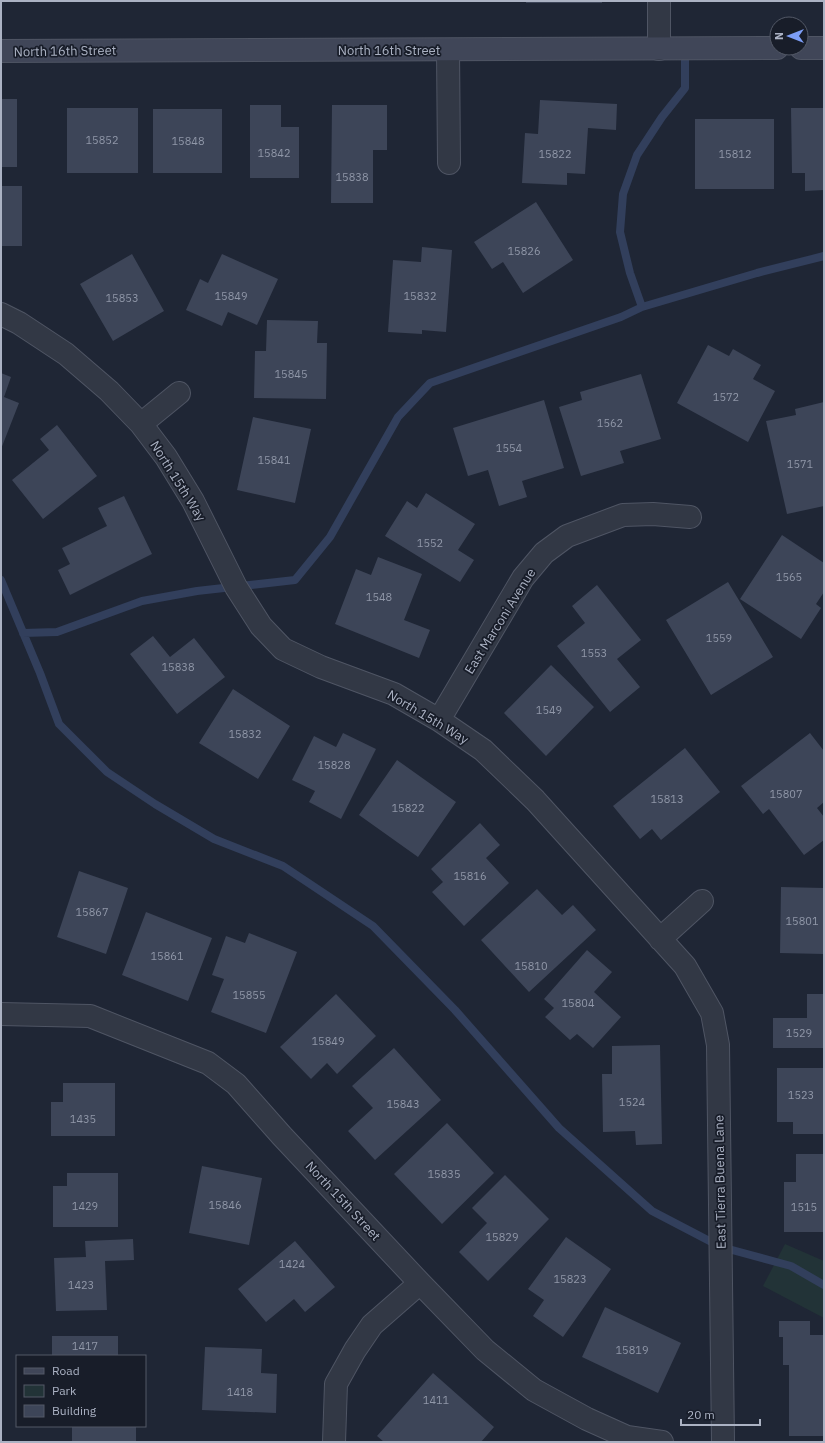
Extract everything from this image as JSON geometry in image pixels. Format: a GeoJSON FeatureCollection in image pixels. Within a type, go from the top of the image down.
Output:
{"type":"FeatureCollection","features":[{"type":"Feature","properties":{"kind":"street"},"geometry":{"type":"LineString","coordinates":[[659,1],[659,49]]}},
{"type":"Feature","properties":{"kind":"street","name":"North 16th Street"},"geometry":{"type":"LineString","coordinates":[[1,51],[769,48]]}},
{"type":"Feature","properties":{"kind":"street"},"geometry":{"type":"LineString","coordinates":[[809,48],[824,48]]}},
{"type":"Feature","properties":{"kind":"street"},"geometry":{"type":"LineString","coordinates":[[448,50],[449,163]]}},
{"type":"Feature","properties":{"kind":"street","name":"North 15th Way"},"geometry":{"type":"LineString","coordinates":[[1,314],[19,323],[66,354],[109,391],[141,424],[166,457],[194,501],[236,587],[261,626],[283,649],[321,667],[394,694],[439,720],[483,750],[535,800],[660,938]]}},
{"type":"Feature","properties":{"kind":"street"},"geometry":{"type":"LineString","coordinates":[[141,424],[179,393]]}},
{"type":"Feature","properties":{"kind":"street","name":"East Marconi Avenue"},"geometry":{"type":"LineString","coordinates":[[439,720],[523,578],[544,553],[567,536],[623,515],[653,514],[690,517]]}},
{"type":"Feature","properties":{"kind":"street"},"geometry":{"type":"LineString","coordinates":[[660,938],[702,902]]}},
{"type":"Feature","properties":{"kind":"street","name":"East Tierra Buena Lane"},"geometry":{"type":"LineString","coordinates":[[660,938],[685,966],[712,1013],[718,1045],[723,1442]]}},
{"type":"Feature","properties":{"kind":"street","name":"North 15th Street"},"geometry":{"type":"LineString","coordinates":[[1,1014],[90,1016],[208,1063],[236,1084],[282,1136],[485,1350],[534,1390],[587,1419],[627,1437],[662,1442]]}},
{"type":"Feature","properties":{"kind":"street"},"geometry":{"type":"LineString","coordinates":[[334,1442],[336,1384],[354,1350],[372,1325],[420,1283]]}},
{"type":"Feature","properties":{"kind":"green space"},"geometry":{"type":"Polygon","coordinates":[[[785,1244],[824,1261],[824,1318],[763,1286],[785,1244]]]}},
{"type":"Feature","properties":{"kind":"building"},"geometry":{"type":"Polygon","coordinates":[[[526,1],[602,1],[602,3],[526,3],[526,1]]]}},
{"type":"Feature","properties":{"kind":"building"},"geometry":{"type":"Polygon","coordinates":[[[1,99],[17,99],[17,167],[1,167],[1,99]]]}},
{"type":"Feature","properties":{"kind":"building"},"geometry":{"type":"Polygon","coordinates":[[[540,100],[617,104],[616,130],[588,128],[585,174],[567,173],[567,185],[522,183],[525,133],[538,134],[540,100]]]}},
{"type":"Feature","properties":{"kind":"building"},"geometry":{"type":"Polygon","coordinates":[[[250,105],[281,105],[281,127],[299,127],[299,178],[250,178],[250,105]]]}},
{"type":"Feature","properties":{"kind":"building"},"geometry":{"type":"Polygon","coordinates":[[[332,105],[387,105],[387,150],[373,150],[373,203],[331,203],[332,105]]]}},
{"type":"Feature","properties":{"kind":"building"},"geometry":{"type":"Polygon","coordinates":[[[67,108],[138,108],[138,173],[67,173],[67,108]]]}},
{"type":"Feature","properties":{"kind":"building"},"geometry":{"type":"Polygon","coordinates":[[[791,108],[824,108],[824,190],[805,191],[805,173],[792,173],[791,108]]]}},
{"type":"Feature","properties":{"kind":"building"},"geometry":{"type":"Polygon","coordinates":[[[153,109],[222,109],[222,173],[153,173],[153,109]]]}},
{"type":"Feature","properties":{"kind":"building"},"geometry":{"type":"Polygon","coordinates":[[[695,119],[774,119],[774,189],[695,189],[695,119]]]}},
{"type":"Feature","properties":{"kind":"building"},"geometry":{"type":"Polygon","coordinates":[[[1,186],[22,186],[22,246],[1,246],[1,186]]]}},
{"type":"Feature","properties":{"kind":"building"},"geometry":{"type":"Polygon","coordinates":[[[536,202],[573,260],[523,293],[503,262],[492,269],[474,242],[536,202]]]}},
{"type":"Feature","properties":{"kind":"building"},"geometry":{"type":"Polygon","coordinates":[[[422,247],[452,250],[446,332],[422,330],[422,334],[388,332],[393,260],[421,262],[422,247]]]}},
{"type":"Feature","properties":{"kind":"building"},"geometry":{"type":"Polygon","coordinates":[[[132,254],[164,311],[113,341],[80,284],[132,254]]]}},
{"type":"Feature","properties":{"kind":"building"},"geometry":{"type":"Polygon","coordinates":[[[222,254],[278,279],[257,325],[228,312],[222,326],[186,310],[200,279],[208,283],[222,254]]]}},
{"type":"Feature","properties":{"kind":"building"},"geometry":{"type":"Polygon","coordinates":[[[267,320],[318,321],[317,343],[327,343],[326,399],[254,398],[255,351],[266,351],[267,320]]]}},
{"type":"Feature","properties":{"kind":"building"},"geometry":{"type":"Polygon","coordinates":[[[708,345],[729,356],[733,349],[761,365],[753,379],[775,391],[748,442],[677,403],[708,345]]]}},
{"type":"Feature","properties":{"kind":"building"},"geometry":{"type":"Polygon","coordinates":[[[1,373],[11,377],[4,397],[19,403],[1,449],[1,373]]]}},
{"type":"Feature","properties":{"kind":"building"},"geometry":{"type":"Polygon","coordinates":[[[641,374],[661,439],[620,451],[624,463],[581,476],[559,407],[582,400],[580,392],[641,374]]]}},
{"type":"Feature","properties":{"kind":"building"},"geometry":{"type":"Polygon","coordinates":[[[544,400],[564,468],[522,481],[527,497],[499,506],[488,470],[468,476],[453,428],[544,400]]]}},
{"type":"Feature","properties":{"kind":"building"},"geometry":{"type":"Polygon","coordinates":[[[824,402],[824,506],[787,514],[766,421],[796,415],[795,409],[824,402]]]}},
{"type":"Feature","properties":{"kind":"building"},"geometry":{"type":"Polygon","coordinates":[[[253,417],[311,429],[295,503],[237,490],[253,417]]]}},
{"type":"Feature","properties":{"kind":"building"},"geometry":{"type":"Polygon","coordinates":[[[57,425],[97,476],[43,519],[12,480],[49,450],[40,439],[57,425]]]}},
{"type":"Feature","properties":{"kind":"building"},"geometry":{"type":"Polygon","coordinates":[[[426,493],[475,524],[458,550],[474,560],[460,582],[385,536],[407,501],[417,508],[426,493]]]}},
{"type":"Feature","properties":{"kind":"building"},"geometry":{"type":"Polygon","coordinates":[[[124,496],[152,554],[70,595],[58,570],[70,564],[62,548],[107,526],[98,508],[124,496]]]}},
{"type":"Feature","properties":{"kind":"building"},"geometry":{"type":"Polygon","coordinates":[[[782,535],[824,563],[824,592],[816,604],[821,608],[801,639],[740,599],[782,535]]]}},
{"type":"Feature","properties":{"kind":"building"},"geometry":{"type":"Polygon","coordinates":[[[378,557],[422,574],[404,620],[430,630],[419,658],[335,624],[356,569],[371,575],[378,557]]]}},
{"type":"Feature","properties":{"kind":"building"},"geometry":{"type":"Polygon","coordinates":[[[728,582],[773,657],[711,695],[666,620],[728,582]]]}},
{"type":"Feature","properties":{"kind":"building"},"geometry":{"type":"Polygon","coordinates":[[[597,585],[641,640],[617,659],[640,687],[610,712],[557,646],[585,623],[572,606],[597,585]]]}},
{"type":"Feature","properties":{"kind":"building"},"geometry":{"type":"Polygon","coordinates":[[[153,636],[170,657],[194,638],[225,677],[177,714],[130,654],[153,636]]]}},
{"type":"Feature","properties":{"kind":"building"},"geometry":{"type":"Polygon","coordinates":[[[551,665],[594,707],[546,756],[504,713],[551,665]]]}},
{"type":"Feature","properties":{"kind":"building"},"geometry":{"type":"Polygon","coordinates":[[[233,689],[290,726],[258,779],[199,743],[233,689]]]}},
{"type":"Feature","properties":{"kind":"building"},"geometry":{"type":"Polygon","coordinates":[[[343,733],[376,749],[341,819],[309,802],[315,791],[292,780],[314,736],[336,747],[343,733]]]}},
{"type":"Feature","properties":{"kind":"building"},"geometry":{"type":"Polygon","coordinates":[[[810,733],[824,751],[824,802],[817,808],[824,817],[824,840],[804,855],[769,809],[763,814],[741,786],[810,733]]]}},
{"type":"Feature","properties":{"kind":"building"},"geometry":{"type":"Polygon","coordinates":[[[685,748],[720,792],[661,840],[652,829],[640,839],[613,806],[685,748]]]}},
{"type":"Feature","properties":{"kind":"building"},"geometry":{"type":"Polygon","coordinates":[[[397,760],[456,802],[418,857],[359,815],[397,760]]]}},
{"type":"Feature","properties":{"kind":"building"},"geometry":{"type":"Polygon","coordinates":[[[480,823],[500,845],[486,858],[509,883],[464,926],[432,892],[443,882],[431,869],[480,823]]]}},
{"type":"Feature","properties":{"kind":"building"},"geometry":{"type":"Polygon","coordinates":[[[79,871],[128,888],[106,954],[57,937],[79,871]]]}},
{"type":"Feature","properties":{"kind":"building"},"geometry":{"type":"Polygon","coordinates":[[[781,887],[824,888],[824,954],[780,953],[781,887]]]}},
{"type":"Feature","properties":{"kind":"building"},"geometry":{"type":"Polygon","coordinates":[[[537,889],[562,915],[573,905],[596,930],[529,992],[481,940],[537,889]]]}},
{"type":"Feature","properties":{"kind":"building"},"geometry":{"type":"Polygon","coordinates":[[[146,912],[212,938],[188,1001],[122,975],[146,912]]]}},
{"type":"Feature","properties":{"kind":"building"},"geometry":{"type":"Polygon","coordinates":[[[249,933],[297,952],[266,1033],[211,1012],[224,979],[212,975],[226,936],[245,943],[249,933]]]}},
{"type":"Feature","properties":{"kind":"building"},"geometry":{"type":"Polygon","coordinates":[[[587,950],[612,972],[594,992],[621,1017],[593,1048],[577,1034],[570,1040],[545,1017],[554,1008],[544,999],[587,950]]]}},
{"type":"Feature","properties":{"kind":"building"},"geometry":{"type":"Polygon","coordinates":[[[336,994],[376,1036],[337,1074],[327,1063],[311,1079],[280,1047],[336,994]]]}},
{"type":"Feature","properties":{"kind":"building"},"geometry":{"type":"Polygon","coordinates":[[[807,994],[824,994],[824,1048],[773,1048],[773,1018],[807,1018],[807,994]]]}},
{"type":"Feature","properties":{"kind":"building"},"geometry":{"type":"Polygon","coordinates":[[[660,1045],[662,1144],[636,1145],[635,1131],[603,1132],[602,1074],[612,1074],[612,1046],[660,1045]]]}},
{"type":"Feature","properties":{"kind":"building"},"geometry":{"type":"Polygon","coordinates":[[[394,1048],[441,1100],[375,1160],[348,1131],[373,1108],[352,1086],[394,1048]]]}},
{"type":"Feature","properties":{"kind":"building"},"geometry":{"type":"Polygon","coordinates":[[[777,1068],[824,1068],[824,1134],[793,1134],[793,1122],[777,1122],[777,1068]]]}},
{"type":"Feature","properties":{"kind":"building"},"geometry":{"type":"Polygon","coordinates":[[[63,1083],[115,1083],[115,1136],[51,1136],[51,1102],[63,1102],[63,1083]]]}},
{"type":"Feature","properties":{"kind":"building"},"geometry":{"type":"Polygon","coordinates":[[[447,1123],[494,1173],[442,1224],[394,1174],[447,1123]]]}},
{"type":"Feature","properties":{"kind":"building"},"geometry":{"type":"Polygon","coordinates":[[[796,1154],[824,1154],[824,1232],[784,1232],[784,1182],[796,1182],[796,1154]]]}},
{"type":"Feature","properties":{"kind":"building"},"geometry":{"type":"Polygon","coordinates":[[[202,1166],[262,1178],[249,1245],[189,1233],[202,1166]]]}},
{"type":"Feature","properties":{"kind":"building"},"geometry":{"type":"Polygon","coordinates":[[[67,1173],[118,1173],[118,1227],[53,1227],[53,1186],[67,1186],[67,1173]]]}},
{"type":"Feature","properties":{"kind":"building"},"geometry":{"type":"Polygon","coordinates":[[[505,1175],[549,1219],[488,1281],[459,1252],[487,1223],[472,1208],[505,1175]]]}},
{"type":"Feature","properties":{"kind":"building"},"geometry":{"type":"Polygon","coordinates":[[[566,1237],[611,1269],[563,1337],[533,1316],[544,1300],[528,1289],[566,1237]]]}},
{"type":"Feature","properties":{"kind":"building"},"geometry":{"type":"Polygon","coordinates":[[[133,1239],[134,1260],[105,1261],[107,1310],[56,1311],[54,1258],[86,1257],[85,1241],[133,1239]]]}},
{"type":"Feature","properties":{"kind":"building"},"geometry":{"type":"Polygon","coordinates":[[[295,1241],[335,1287],[305,1312],[294,1299],[266,1322],[238,1289],[295,1241]]]}},
{"type":"Feature","properties":{"kind":"building"},"geometry":{"type":"Polygon","coordinates":[[[605,1307],[681,1343],[658,1393],[582,1357],[605,1307]]]}},
{"type":"Feature","properties":{"kind":"building"},"geometry":{"type":"Polygon","coordinates":[[[779,1321],[810,1321],[810,1335],[824,1335],[824,1436],[789,1436],[789,1365],[783,1365],[783,1337],[779,1337],[779,1321]]]}},
{"type":"Feature","properties":{"kind":"building"},"geometry":{"type":"Polygon","coordinates":[[[52,1336],[118,1336],[118,1355],[52,1355],[52,1336]]]}},
{"type":"Feature","properties":{"kind":"building"},"geometry":{"type":"Polygon","coordinates":[[[205,1347],[262,1349],[261,1373],[277,1374],[276,1413],[202,1410],[205,1347]]]}},
{"type":"Feature","properties":{"kind":"building"},"geometry":{"type":"Polygon","coordinates":[[[433,1373],[494,1427],[481,1442],[384,1442],[377,1436],[433,1373]]]}},
{"type":"Feature","properties":{"kind":"building"},"geometry":{"type":"Polygon","coordinates":[[[72,1427],[136,1427],[136,1442],[72,1442],[72,1427]]]}},
{"type":"Feature","properties":{"kind":"waterway"},"geometry":{"type":"LineString","coordinates":[[642,307],[630,273],[620,232],[623,194],[637,155],[662,117],[685,88],[685,49]]}},
{"type":"Feature","properties":{"kind":"waterway"},"geometry":{"type":"LineString","coordinates":[[23,633],[57,632],[142,601],[197,591],[295,580],[330,537],[398,417],[430,383],[621,317],[642,307],[757,273],[824,256]]}},
{"type":"Feature","properties":{"kind":"waterway"},"geometry":{"type":"LineString","coordinates":[[1,580],[40,673],[59,724],[107,772],[155,804],[214,839],[283,866],[373,926],[455,1010],[559,1128],[652,1211],[721,1247],[791,1266],[824,1285]]}}]}
